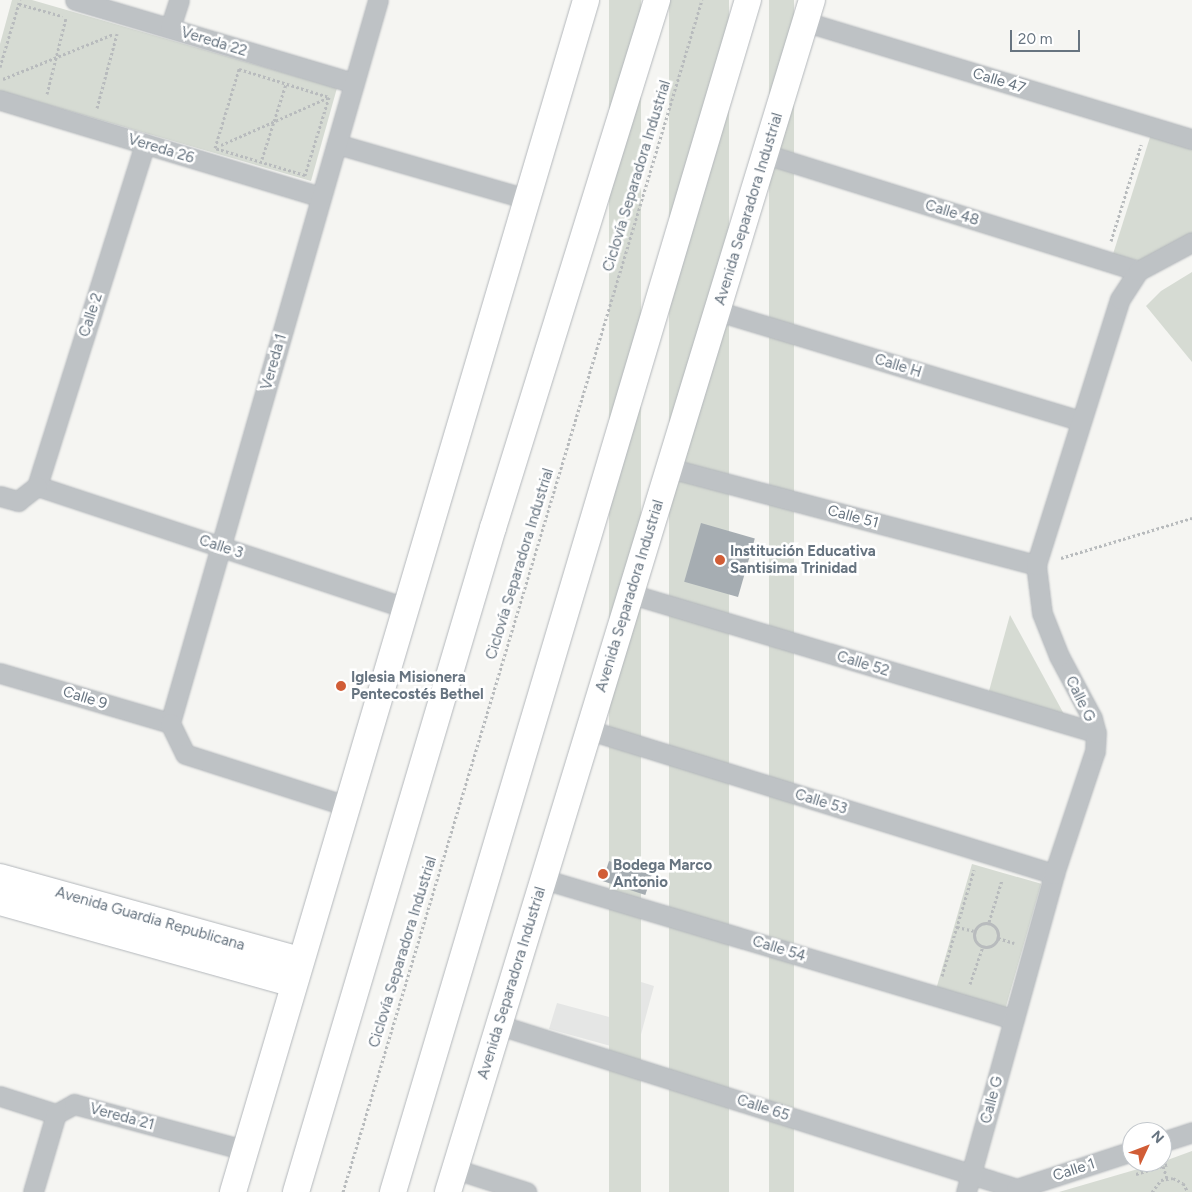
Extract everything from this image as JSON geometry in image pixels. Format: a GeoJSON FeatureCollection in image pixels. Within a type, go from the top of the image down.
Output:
{"type":"FeatureCollection","features":[{"type":"Feature","properties":{"kind":"street","name":"Vereda 22"},"geometry":{"type":"LineString","coordinates":[[74,0],[354,83]]}},
{"type":"Feature","properties":{"kind":"street"},"geometry":{"type":"LineString","coordinates":[[170,28],[179,0]]}},
{"type":"Feature","properties":{"kind":"street","name":"Vereda 1"},"geometry":{"type":"LineString","coordinates":[[170,723],[378,0]]}},
{"type":"Feature","properties":{"kind":"street"},"geometry":{"type":"LineString","coordinates":[[233,1192],[296,972],[586,0]]}},
{"type":"Feature","properties":{"kind":"street"},"geometry":{"type":"LineString","coordinates":[[296,1192],[496,518],[657,0]]}},
{"type":"Feature","properties":{"kind":"street"},"geometry":{"type":"LineString","coordinates":[[393,1192],[748,0]]}},
{"type":"Feature","properties":{"kind":"street","name":"Calle 47"},"geometry":{"type":"LineString","coordinates":[[809,11],[1147,126],[1192,139]]}},
{"type":"Feature","properties":{"kind":"street","name":"Avenida Separadora Industrial"},"geometry":{"type":"LineString","coordinates":[[451,1181],[809,11]]}},
{"type":"Feature","properties":{"kind":"street","name":"Vereda 26"},"geometry":{"type":"LineString","coordinates":[[4,93],[145,144],[321,197]]}},
{"type":"Feature","properties":{"kind":"street","name":"Calle 2"},"geometry":{"type":"LineString","coordinates":[[36,486],[145,144]]}},
{"type":"Feature","properties":{"kind":"street"},"geometry":{"type":"LineString","coordinates":[[336,144],[527,199]]}},
{"type":"Feature","properties":{"kind":"street","name":"Calle 48"},"geometry":{"type":"LineString","coordinates":[[765,154],[1138,272]]}},
{"type":"Feature","properties":{"kind":"street","name":"Calle G"},"geometry":{"type":"LineString","coordinates":[[969,1183],[1054,874],[1095,752],[1096,734],[1092,718],[1047,628],[1042,613],[1036,566],[1080,420],[1120,299],[1138,272],[1192,242]]}},
{"type":"Feature","properties":{"kind":"street","name":"Calle H"},"geometry":{"type":"LineString","coordinates":[[717,311],[1080,420]]}},
{"type":"Feature","properties":{"kind":"street","name":"Calle 51"},"geometry":{"type":"LineString","coordinates":[[669,468],[1036,566]]}},
{"type":"Feature","properties":{"kind":"street"},"geometry":{"type":"LineString","coordinates":[[0,496],[18,501],[36,486]]}},
{"type":"Feature","properties":{"kind":"street","name":"Calle 3"},"geometry":{"type":"LineString","coordinates":[[36,486],[406,608]]}},
{"type":"Feature","properties":{"kind":"street","name":"Calle 52"},"geometry":{"type":"LineString","coordinates":[[631,594],[1096,734]]}},
{"type":"Feature","properties":{"kind":"street","name":"Calle 9"},"geometry":{"type":"LineString","coordinates":[[0,672],[170,723]]}},
{"type":"Feature","properties":{"kind":"street"},"geometry":{"type":"LineString","coordinates":[[170,723],[185,754],[347,806]]}},
{"type":"Feature","properties":{"kind":"street","name":"Calle 53"},"geometry":{"type":"LineString","coordinates":[[589,730],[1054,874]]}},
{"type":"Feature","properties":{"kind":"street","name":"Avenida Guardia Republicana"},"geometry":{"type":"LineString","coordinates":[[0,877],[296,972]]}},
{"type":"Feature","properties":{"kind":"street","name":"Calle 54"},"geometry":{"type":"LineString","coordinates":[[544,879],[1014,1019]]}},
{"type":"Feature","properties":{"kind":"street","name":"Avenida Guardia Republicana"},"geometry":{"type":"LineString","coordinates":[[0,902],[296,972]]}},
{"type":"Feature","properties":{"kind":"street","name":"Calle 65"},"geometry":{"type":"LineString","coordinates":[[499,1025],[969,1183],[1022,1190]]}},
{"type":"Feature","properties":{"kind":"street"},"geometry":{"type":"LineString","coordinates":[[0,1096],[56,1114],[33,1192]]}},
{"type":"Feature","properties":{"kind":"street","name":"Vereda 21"},"geometry":{"type":"LineString","coordinates":[[56,1114],[74,1104],[245,1150]]}},
{"type":"Feature","properties":{"kind":"street"},"geometry":{"type":"LineString","coordinates":[[1172,1139],[1192,1132]]}},
{"type":"Feature","properties":{"kind":"street","name":"Calle 1"},"geometry":{"type":"LineString","coordinates":[[1022,1190],[1122,1155]]}},
{"type":"Feature","properties":{"kind":"street"},"geometry":{"type":"LineString","coordinates":[[451,1181],[526,1192]]}},
{"type":"Feature","properties":{"kind":"path","name":"Ciclovía Separadora Industrial"},"geometry":{"type":"LineString","coordinates":[[343,1192],[702,0]]}},
{"type":"Feature","properties":{"kind":"path"},"geometry":{"type":"LineString","coordinates":[[0,67],[19,2],[75,20]]}},
{"type":"Feature","properties":{"kind":"path"},"geometry":{"type":"LineString","coordinates":[[45,99],[66,17]]}},
{"type":"Feature","properties":{"kind":"path"},"geometry":{"type":"LineString","coordinates":[[110,29],[118,32]]}},
{"type":"Feature","properties":{"kind":"path"},"geometry":{"type":"LineString","coordinates":[[4,93],[0,81],[118,32]]}},
{"type":"Feature","properties":{"kind":"path"},"geometry":{"type":"LineString","coordinates":[[95,113],[118,32]]}},
{"type":"Feature","properties":{"kind":"path"},"geometry":{"type":"LineString","coordinates":[[216,148],[239,69],[329,97]]}},
{"type":"Feature","properties":{"kind":"path"},"geometry":{"type":"LineString","coordinates":[[261,162],[286,84]]}},
{"type":"Feature","properties":{"kind":"path"},"geometry":{"type":"LineString","coordinates":[[216,148],[329,97]]}},
{"type":"Feature","properties":{"kind":"path"},"geometry":{"type":"LineString","coordinates":[[216,148],[305,175],[329,97]]}},
{"type":"Feature","properties":{"kind":"path"},"geometry":{"type":"LineString","coordinates":[[1105,261],[1147,126]]}},
{"type":"Feature","properties":{"kind":"path"},"geometry":{"type":"LineString","coordinates":[[1036,566],[1192,518]]}},
{"type":"Feature","properties":{"kind":"path"},"geometry":{"type":"LineString","coordinates":[[936,996],[974,867],[984,870]]}},
{"type":"Feature","properties":{"kind":"path"},"geometry":{"type":"LineString","coordinates":[[989,922],[1003,875]]}},
{"type":"Feature","properties":{"kind":"path"},"geometry":{"type":"LineString","coordinates":[[982,922],[989,922],[994,925],[998,938],[995,944],[983,947],[974,938],[974,931],[982,922]]}},
{"type":"Feature","properties":{"kind":"path"},"geometry":{"type":"LineString","coordinates":[[956,926],[974,931]]}},
{"type":"Feature","properties":{"kind":"path"},"geometry":{"type":"LineString","coordinates":[[998,938],[1020,945]]}},
{"type":"Feature","properties":{"kind":"path"},"geometry":{"type":"LineString","coordinates":[[964,1004],[983,947]]}},
{"type":"Feature","properties":{"kind":"path"},"geometry":{"type":"LineString","coordinates":[[1165,1172],[1167,1178]]}},
{"type":"Feature","properties":{"kind":"path"},"geometry":{"type":"LineString","coordinates":[[1152,1192],[1156,1184],[1167,1178],[1179,1179],[1188,1192]]}},
{"type":"Feature","properties":{"kind":"shaded area"},"geometry":{"type":"Polygon","coordinates":[[[12,0],[32,0],[337,88],[311,181],[0,91],[0,44],[12,0]]]}},
{"type":"Feature","properties":{"kind":"shaded area"},"geometry":{"type":"Polygon","coordinates":[[[609,0],[641,0],[641,1192],[609,1192],[609,0]]]}},
{"type":"Feature","properties":{"kind":"shaded area"},"geometry":{"type":"Polygon","coordinates":[[[669,0],[729,0],[729,1192],[669,1192],[669,0]]]}},
{"type":"Feature","properties":{"kind":"shaded area"},"geometry":{"type":"Polygon","coordinates":[[[769,0],[794,0],[794,1192],[769,1192],[769,0]]]}},
{"type":"Feature","properties":{"kind":"shaded area"},"geometry":{"type":"Polygon","coordinates":[[[1151,134],[1192,145],[1192,235],[1139,261],[1113,254],[1151,134]]]}},
{"type":"Feature","properties":{"kind":"shaded area"},"geometry":{"type":"Polygon","coordinates":[[[1192,272],[1192,362],[1146,306],[1161,291],[1192,272]]]}},
{"type":"Feature","properties":{"kind":"shaded area"},"geometry":{"type":"Polygon","coordinates":[[[1010,615],[1065,716],[989,691],[1010,615]]]}},
{"type":"Feature","properties":{"kind":"shaded area"},"geometry":{"type":"Polygon","coordinates":[[[972,864],[1041,884],[1005,1009],[936,989],[972,864]]]}},
{"type":"Feature","properties":{"kind":"shaded area"},"geometry":{"type":"Polygon","coordinates":[[[625,977],[654,986],[636,1053],[549,1029],[557,1003],[613,1018],[625,977]]]}},
{"type":"Feature","properties":{"kind":"shaded area"},"geometry":{"type":"Polygon","coordinates":[[[1192,1151],[1192,1192],[1059,1192],[1128,1172],[1172,1172],[1172,1158],[1192,1151]]]}},
{"type":"Feature","properties":{"kind":"building","name":"Institución Educativa Santisima Trinidad"},"geometry":{"type":"Polygon","coordinates":[[[701,523],[755,538],[738,597],[684,582],[701,523]]]}},
{"type":"Feature","properties":{"kind":"building"},"geometry":{"type":"Polygon","coordinates":[[[609,861],[652,875],[645,895],[603,881],[609,861]]]}},
{"type":"Feature","properties":{"kind":"place","name":"Institución Educativa Santisima Trinidad"},"geometry":{"type":"Point","coordinates":[720,560]}},
{"type":"Feature","properties":{"kind":"place","name":"Iglesia Misionera Pentecostés Bethel"},"geometry":{"type":"Point","coordinates":[341,686]}},
{"type":"Feature","properties":{"kind":"place","name":"Bodega Marco Antonio"},"geometry":{"type":"Point","coordinates":[603,874]}}]}
